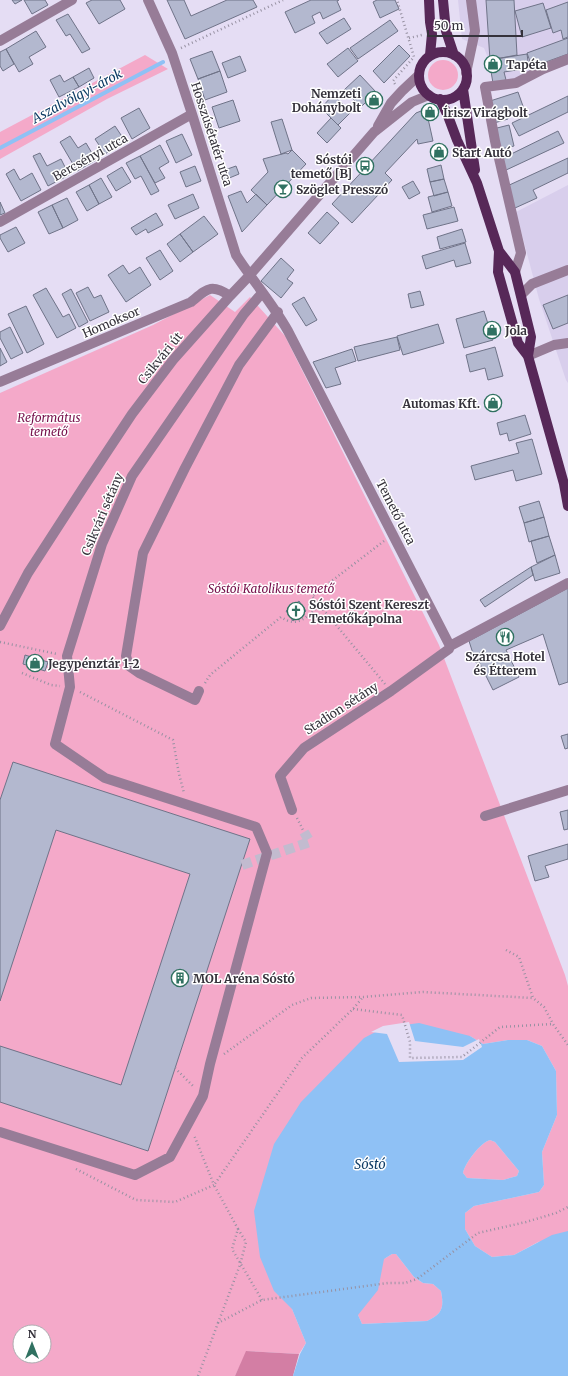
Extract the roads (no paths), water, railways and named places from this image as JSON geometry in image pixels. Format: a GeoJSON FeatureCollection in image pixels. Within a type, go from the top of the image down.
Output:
{"type":"FeatureCollection","features":[{"type":"Feature","properties":{"kind":"main road"},"geometry":{"type":"LineString","coordinates":[[429,0],[432,34],[430,55]]}},
{"type":"Feature","properties":{"kind":"main road"},"geometry":{"type":"LineString","coordinates":[[443,0],[446,31],[454,55]]}},
{"type":"Feature","properties":{"kind":"main road"},"geometry":{"type":"LineString","coordinates":[[438,52],[447,52],[454,55],[464,66],[466,73],[466,81],[463,89],[457,95],[449,99],[440,100],[429,95],[423,90],[420,83],[420,67],[424,60],[430,55],[438,52]]}},
{"type":"Feature","properties":{"kind":"main road"},"geometry":{"type":"LineString","coordinates":[[463,89],[477,184]]}},
{"type":"Feature","properties":{"kind":"main road"},"geometry":{"type":"LineString","coordinates":[[440,100],[477,184],[499,251],[516,277],[531,337],[528,356]]}},
{"type":"Feature","properties":{"kind":"main road"},"geometry":{"type":"LineString","coordinates":[[499,251],[498,272],[518,343],[528,356],[566,486],[568,506]]}},
{"type":"Feature","properties":{"kind":"street"},"geometry":{"type":"LineString","coordinates":[[0,42],[72,0]]}},
{"type":"Feature","properties":{"kind":"street","name":"Hosszúsétatér utca"},"geometry":{"type":"LineString","coordinates":[[148,0],[172,53],[236,255],[249,276]]}},
{"type":"Feature","properties":{"kind":"street"},"geometry":{"type":"LineString","coordinates":[[466,73],[474,31],[471,0]]}},
{"type":"Feature","properties":{"kind":"street"},"geometry":{"type":"LineString","coordinates":[[538,281],[516,277],[521,253],[494,141],[484,87],[516,83],[543,69],[568,59]]}},
{"type":"Feature","properties":{"kind":"street","name":"Csikvári út"},"geometry":{"type":"LineString","coordinates":[[0,626],[28,573],[83,488],[132,414],[173,360],[249,276],[374,132],[391,103],[419,75]]}},
{"type":"Feature","properties":{"kind":"street","name":"Csikvári út"},"geometry":{"type":"LineString","coordinates":[[374,132],[412,102],[429,95]]}},
{"type":"Feature","properties":{"kind":"street","name":"Bercsényi utca"},"geometry":{"type":"LineString","coordinates":[[0,222],[192,114]]}},
{"type":"Feature","properties":{"kind":"street"},"geometry":{"type":"LineString","coordinates":[[521,295],[532,284],[568,270]]}},
{"type":"Feature","properties":{"kind":"street","name":"Temető utca"},"geometry":{"type":"LineString","coordinates":[[249,276],[278,312],[450,646]]}},
{"type":"Feature","properties":{"kind":"street","name":"Homoksor"},"geometry":{"type":"LineString","coordinates":[[0,382],[191,302],[207,289],[220,289],[230,296]]}},
{"type":"Feature","properties":{"kind":"street","name":"Csikvári sétány"},"geometry":{"type":"LineString","coordinates":[[0,1132],[135,1175],[170,1157],[203,1096],[210,1064],[267,853],[256,827],[105,778],[55,744],[70,687],[67,656],[102,544],[132,476],[244,314],[262,293]]}},
{"type":"Feature","properties":{"kind":"street"},"geometry":{"type":"LineString","coordinates":[[199,691],[195,700],[139,673],[129,666],[126,656],[143,553],[207,425],[239,365],[278,312]]}},
{"type":"Feature","properties":{"kind":"street"},"geometry":{"type":"LineString","coordinates":[[528,356],[554,345],[568,343]]}},
{"type":"Feature","properties":{"kind":"street"},"geometry":{"type":"LineString","coordinates":[[450,646],[568,583]]}},
{"type":"Feature","properties":{"kind":"street","name":"Stadion sétány"},"geometry":{"type":"LineString","coordinates":[[292,810],[280,776],[304,748],[391,691],[449,649],[450,646]]}},
{"type":"Feature","properties":{"kind":"street"},"geometry":{"type":"LineString","coordinates":[[484,816],[568,790]]}},
{"type":"Feature","properties":{"kind":"water","name":"Sóstó"},"geometry":{"type":"Polygon","coordinates":[[[419,1023],[470,1036],[483,1044],[508,1040],[527,1040],[542,1046],[556,1071],[557,1115],[542,1152],[544,1185],[539,1192],[474,1206],[465,1213],[465,1229],[475,1246],[492,1257],[514,1255],[552,1235],[568,1231],[568,1376],[293,1376],[300,1354],[306,1343],[292,1309],[274,1291],[260,1257],[254,1211],[274,1144],[301,1102],[364,1038],[383,1028],[419,1023]],[[490,1140],[482,1145],[474,1154],[463,1173],[467,1178],[503,1180],[517,1176],[519,1171],[495,1142],[490,1140]],[[392,1254],[384,1259],[378,1290],[358,1315],[362,1324],[427,1321],[436,1316],[441,1309],[441,1291],[433,1284],[423,1283],[414,1277],[396,1254],[392,1254]]]}},
{"type":"Feature","properties":{"kind":"waterway","name":"Aszalvölgyi-árok"},"geometry":{"type":"LineString","coordinates":[[0,148],[163,62]]}},
{"type":"Feature","properties":{"kind":"tunnel"},"geometry":{"type":"LineString","coordinates":[[242,865],[310,842],[304,832]]}},
{"type":"Feature","properties":{"kind":"place","name":"Tapéta"},"geometry":{"type":"Point","coordinates":[493,64]}},
{"type":"Feature","properties":{"kind":"place","name":"Nemzeti Dohánybolt"},"geometry":{"type":"Point","coordinates":[374,100]}},
{"type":"Feature","properties":{"kind":"place","name":"Írisz Virágbolt"},"geometry":{"type":"Point","coordinates":[430,112]}},
{"type":"Feature","properties":{"kind":"place","name":"Start Autó"},"geometry":{"type":"Point","coordinates":[439,152]}},
{"type":"Feature","properties":{"kind":"place","name":"Sóstói temető [B]"},"geometry":{"type":"Point","coordinates":[365,166]}},
{"type":"Feature","properties":{"kind":"place","name":"Szöglet Presszó"},"geometry":{"type":"Point","coordinates":[283,189]}},
{"type":"Feature","properties":{"kind":"place","name":"Jola"},"geometry":{"type":"Point","coordinates":[492,330]}},
{"type":"Feature","properties":{"kind":"place","name":"Automas Kft."},"geometry":{"type":"Point","coordinates":[493,403]}},
{"type":"Feature","properties":{"kind":"place","name":"Sóstói Szent Kereszt Temetőkápolna"},"geometry":{"type":"Point","coordinates":[296,611]}},
{"type":"Feature","properties":{"kind":"place","name":"Szárcsa Hotel és Étterem"},"geometry":{"type":"Point","coordinates":[505,637]}},
{"type":"Feature","properties":{"kind":"place","name":"Jegypénztár 1-2"},"geometry":{"type":"Point","coordinates":[35,663]}},
{"type":"Feature","properties":{"kind":"place","name":"MOL Aréna Sóstó"},"geometry":{"type":"Point","coordinates":[180,978]}},
{"type":"Feature","properties":{"kind":"park label","name":"Református temető"},"geometry":{"type":"Point","coordinates":[49,424]}},
{"type":"Feature","properties":{"kind":"park label","name":"Sóstói Katolikus temető"},"geometry":{"type":"Point","coordinates":[271,588]}}]}
